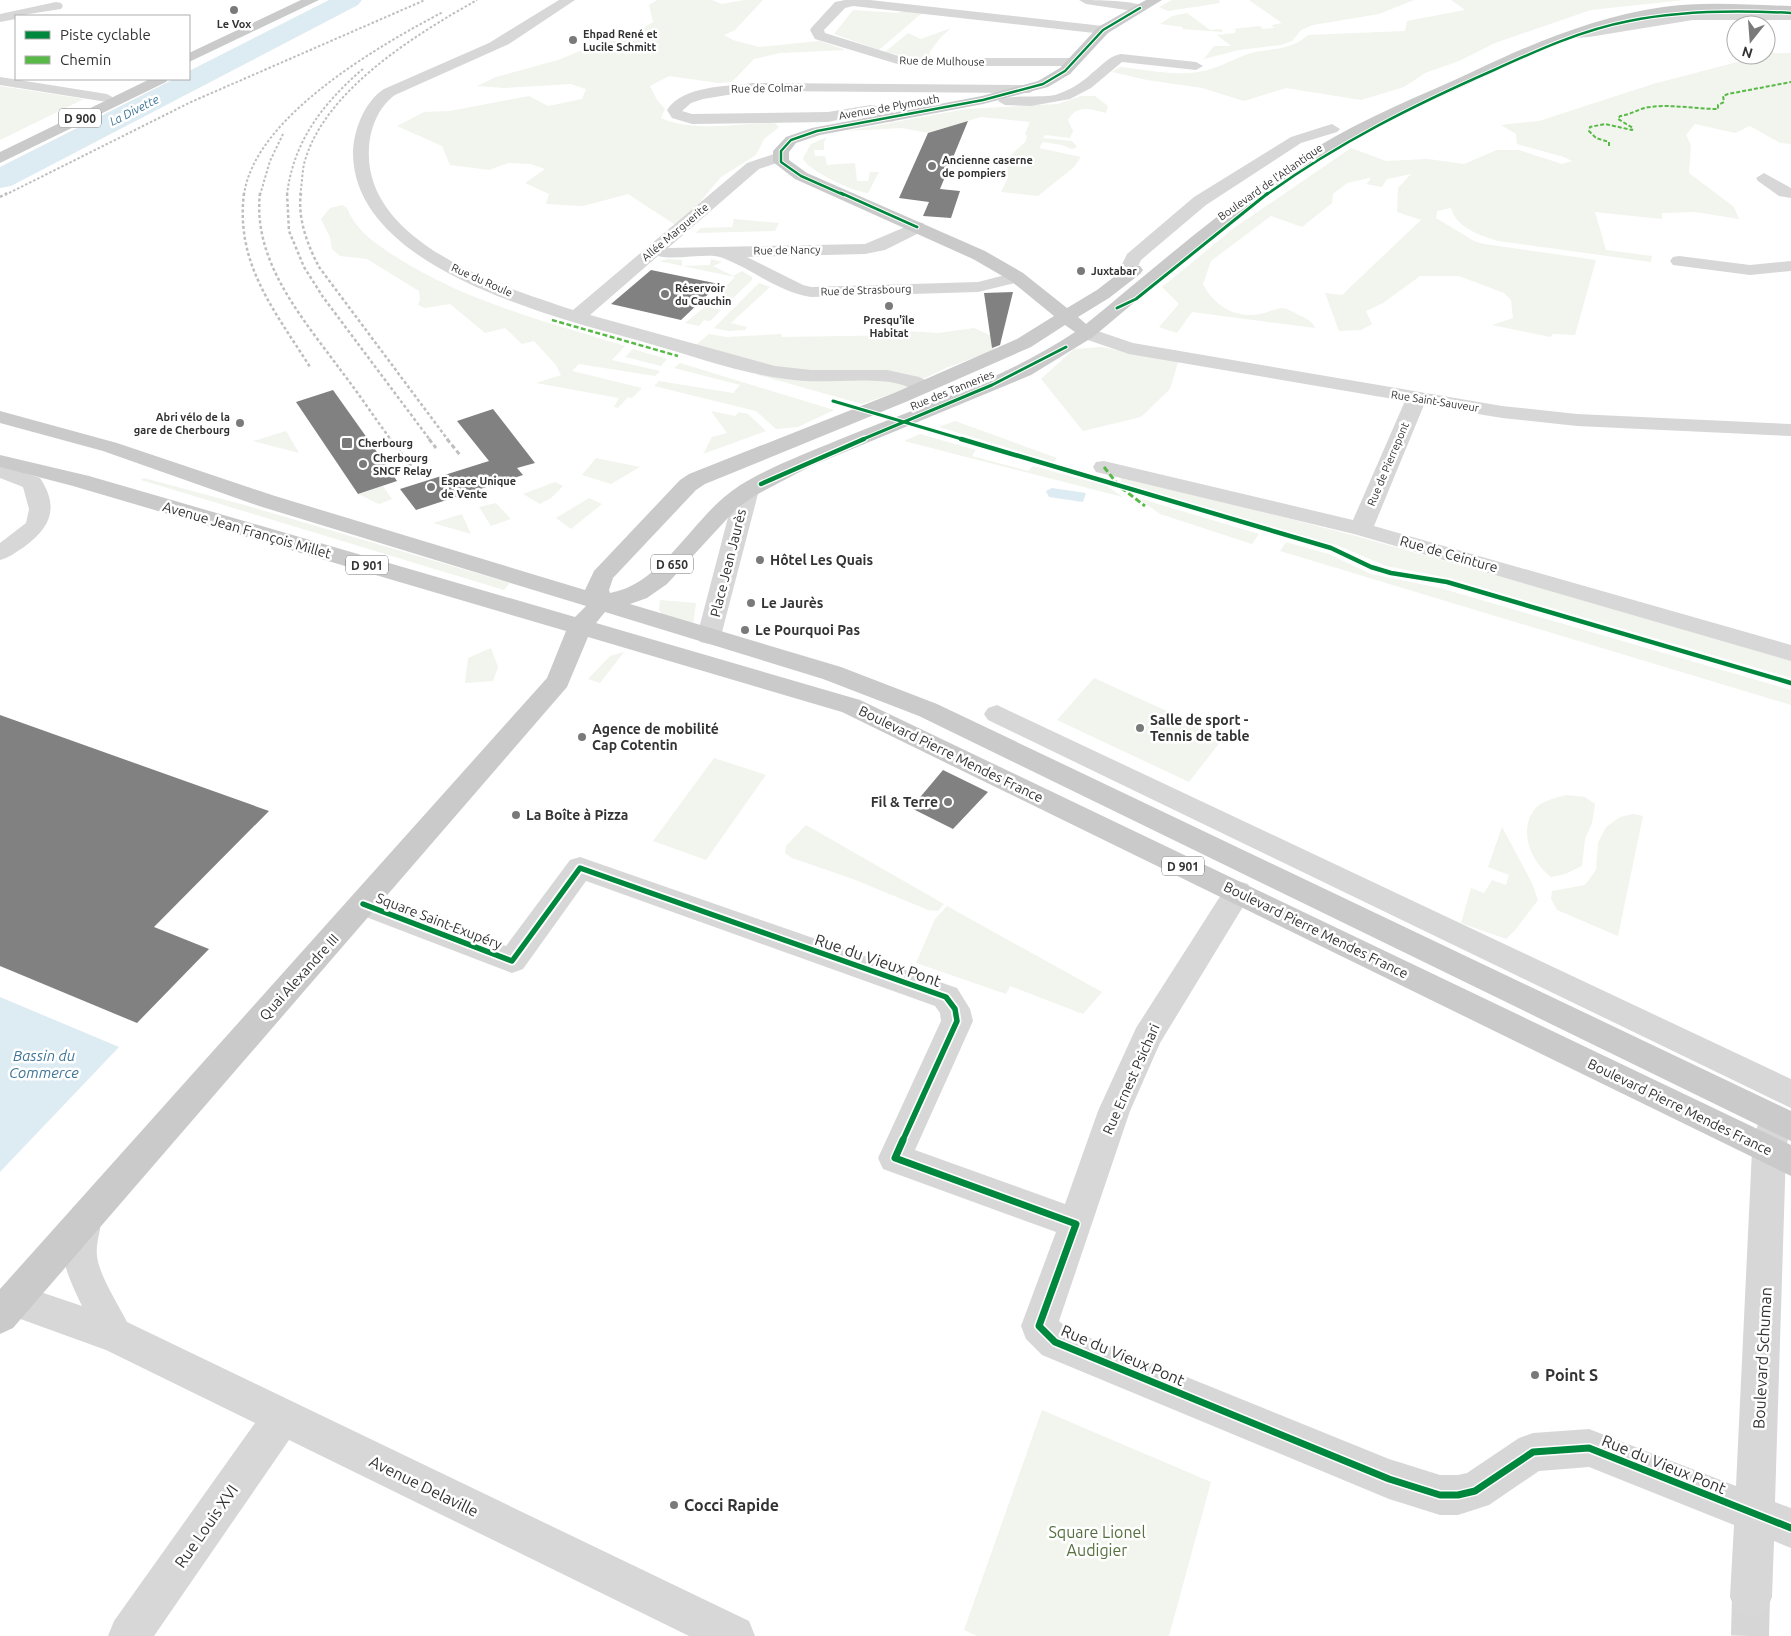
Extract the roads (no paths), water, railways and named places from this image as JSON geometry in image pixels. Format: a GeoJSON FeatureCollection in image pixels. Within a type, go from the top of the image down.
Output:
{"type":"FeatureCollection","features":[{"type":"Feature","properties":{"kind":"main road"},"geometry":{"type":"LineString","coordinates":[[190,58],[312,0]]}},
{"type":"Feature","properties":{"kind":"main road","name":"Avenue de Plymouth"},"geometry":{"type":"LineString","coordinates":[[780,157],[781,151],[786,145],[801,135],[983,100],[1029,89],[1055,78],[1103,30],[1154,0]]}},
{"type":"Feature","properties":{"kind":"main road","name":"Boulevard de l'Atlantique"},"geometry":{"type":"LineString","coordinates":[[1066,317],[1125,277],[1230,194],[1332,129],[1360,114],[1521,41],[1580,20],[1636,8],[1668,4],[1717,2],[1790,7]]}},
{"type":"Feature","properties":{"kind":"main road"},"geometry":{"type":"LineString","coordinates":[[190,64],[277,21],[288,12]]}},
{"type":"Feature","properties":{"kind":"main road","name":"Boulevard de l'Atlantique"},"geometry":{"type":"LineString","coordinates":[[1086,333],[1250,200],[1323,150],[1384,118],[1479,73],[1539,46],[1576,34]]}},
{"type":"Feature","properties":{"kind":"main road","name":"D 900"},"geometry":{"type":"LineString","coordinates":[[0,150],[145,80]]}},
{"type":"Feature","properties":{"kind":"main road","name":"D 900"},"geometry":{"type":"LineString","coordinates":[[0,158],[159,80]]}},
{"type":"Feature","properties":{"kind":"main road"},"geometry":{"type":"LineString","coordinates":[[780,157],[789,169],[801,176],[979,255],[1017,278],[1086,333]]}},
{"type":"Feature","properties":{"kind":"main road","name":"Rue des Tanneries"},"geometry":{"type":"LineString","coordinates":[[1066,317],[1024,343],[924,387],[698,479],[679,493],[611,565],[598,584],[597,593],[602,602],[633,596],[646,590],[729,503],[748,490],[804,462],[1024,370],[1086,333]]}},
{"type":"Feature","properties":{"kind":"main road","name":"D 901"},"geometry":{"type":"LineString","coordinates":[[0,417],[110,447],[267,501],[602,602]]}},
{"type":"Feature","properties":{"kind":"main road","name":"D 901"},"geometry":{"type":"LineString","coordinates":[[0,433],[229,497],[267,501]]}},
{"type":"Feature","properties":{"kind":"main road"},"geometry":{"type":"LineString","coordinates":[[0,443],[75,465],[82,481]]}},
{"type":"Feature","properties":{"kind":"main road","name":"Avenue Jean François Millet"},"geometry":{"type":"LineString","coordinates":[[0,461],[82,481],[503,606],[580,626]]}},
{"type":"Feature","properties":{"kind":"main road","name":"Rue des Tanneries"},"geometry":{"type":"LineString","coordinates":[[552,586],[560,587],[579,584],[611,565]]}},
{"type":"Feature","properties":{"kind":"main road"},"geometry":{"type":"LineString","coordinates":[[503,606],[558,609],[582,607],[602,602]]}},
{"type":"Feature","properties":{"kind":"main road"},"geometry":{"type":"LineString","coordinates":[[580,626],[602,602]]}},
{"type":"Feature","properties":{"kind":"main road","name":"Boulevard Pierre Mendes France"},"geometry":{"type":"LineString","coordinates":[[602,602],[832,673],[928,710],[1783,1124]]}},
{"type":"Feature","properties":{"kind":"main road","name":"Boulevard Pierre Mendes France"},"geometry":{"type":"LineString","coordinates":[[580,626],[851,706],[1238,892],[1783,1124]]}},
{"type":"Feature","properties":{"kind":"main road","name":"Quai Alexandre III"},"geometry":{"type":"LineString","coordinates":[[7,1308],[558,681],[580,626]]}},
{"type":"Feature","properties":{"kind":"street"},"geometry":{"type":"LineString","coordinates":[[38,15],[70,0]]}},
{"type":"Feature","properties":{"kind":"street","name":"Rue du Roule"},"geometry":{"type":"LineString","coordinates":[[568,0],[541,20],[493,46],[386,94],[370,116],[360,145],[361,163],[366,181],[376,202],[393,226],[411,242],[438,260],[480,281],[528,301],[576,317],[753,367],[792,374],[819,376],[890,374],[909,379],[924,387]]}},
{"type":"Feature","properties":{"kind":"street"},"geometry":{"type":"LineString","coordinates":[[1086,0],[1140,8]]}},
{"type":"Feature","properties":{"kind":"street","name":"Rue de Mulhouse"},"geometry":{"type":"LineString","coordinates":[[1073,62],[904,62],[820,36],[817,30],[840,6],[853,2],[1103,30]]}},
{"type":"Feature","properties":{"kind":"street"},"geometry":{"type":"LineString","coordinates":[[0,18],[56,6]]}},
{"type":"Feature","properties":{"kind":"street","name":"Boulevard de l'Atlantique"},"geometry":{"type":"LineString","coordinates":[[1576,34],[1600,32],[1680,18],[1790,7]]}},
{"type":"Feature","properties":{"kind":"street"},"geometry":{"type":"LineString","coordinates":[[1133,58],[1142,44]]}},
{"type":"Feature","properties":{"kind":"street"},"geometry":{"type":"LineString","coordinates":[[983,100],[1037,103],[1062,99],[1081,90],[1103,72],[1113,60],[1133,58],[1196,66]]}},
{"type":"Feature","properties":{"kind":"street"},"geometry":{"type":"LineString","coordinates":[[0,81],[107,98]]}},
{"type":"Feature","properties":{"kind":"street","name":"Rue de Colmar"},"geometry":{"type":"LineString","coordinates":[[892,117],[878,110],[871,109],[828,117],[692,118],[677,115],[674,110],[686,100],[700,95],[752,87],[1029,89]]}},
{"type":"Feature","properties":{"kind":"street","name":"Allée Marguerite"},"geometry":{"type":"LineString","coordinates":[[576,317],[753,166],[780,157]]}},
{"type":"Feature","properties":{"kind":"street"},"geometry":{"type":"LineString","coordinates":[[1764,178],[1785,193],[1791,193]]}},
{"type":"Feature","properties":{"kind":"street","name":"Rue de Nancy"},"geometry":{"type":"LineString","coordinates":[[654,250],[667,253],[865,249],[879,246],[917,227]]}},
{"type":"Feature","properties":{"kind":"street","name":"Rue de Strasbourg"},"geometry":{"type":"LineString","coordinates":[[723,252],[798,290],[811,292],[978,287],[1017,278]]}},
{"type":"Feature","properties":{"kind":"street"},"geometry":{"type":"LineString","coordinates":[[1680,261],[1750,270],[1791,266]]}},
{"type":"Feature","properties":{"kind":"street","name":"Rue Saint-Sauveur"},"geometry":{"type":"LineString","coordinates":[[1086,333],[1129,348],[1416,399],[1502,412],[1576,420],[1791,430]]}},
{"type":"Feature","properties":{"kind":"street","name":"Rue de Pierrepont"},"geometry":{"type":"LineString","coordinates":[[1361,529],[1416,399]]}},
{"type":"Feature","properties":{"kind":"street","name":"Rue de Ceinture"},"geometry":{"type":"LineString","coordinates":[[1104,467],[1361,529],[1791,653]]}},
{"type":"Feature","properties":{"kind":"street"},"geometry":{"type":"LineString","coordinates":[[0,470],[32,483],[42,513],[40,519],[31,530],[0,553]]}},
{"type":"Feature","properties":{"kind":"street","name":"Place Jean Jaurès"},"geometry":{"type":"LineString","coordinates":[[710,636],[742,506],[748,490]]}},
{"type":"Feature","properties":{"kind":"street"},"geometry":{"type":"LineString","coordinates":[[997,714],[1783,1124]]}},
{"type":"Feature","properties":{"kind":"street","name":"Square Saint-Exupéry"},"geometry":{"type":"LineString","coordinates":[[363,904],[512,961],[580,868]]}},
{"type":"Feature","properties":{"kind":"street","name":"Rue du Vieux Pont"},"geometry":{"type":"LineString","coordinates":[[580,868],[946,997],[955,1009],[957,1021],[895,1158],[1076,1224],[1039,1326],[1055,1342],[1389,1479],[1440,1495],[1458,1495],[1474,1491],[1533,1452],[1590,1448],[1754,1513]]}},
{"type":"Feature","properties":{"kind":"street","name":"Rue Ernest Psichari"},"geometry":{"type":"LineString","coordinates":[[1076,1224],[1114,1111],[1147,1037],[1238,892]]}},
{"type":"Feature","properties":{"kind":"street","name":"Boulevard Schuman"},"geometry":{"type":"LineString","coordinates":[[1751,1597],[1766,1259],[1783,1124]]}},
{"type":"Feature","properties":{"kind":"street"},"geometry":{"type":"LineString","coordinates":[[85,1218],[79,1254],[84,1272],[114,1335]]}},
{"type":"Feature","properties":{"kind":"street","name":"Avenue Delaville"},"geometry":{"type":"LineString","coordinates":[[7,1308],[114,1335],[734,1636]]}},
{"type":"Feature","properties":{"kind":"street","name":"Rue Louis XVI"},"geometry":{"type":"LineString","coordinates":[[129,1636],[282,1417]]}},
{"type":"Feature","properties":{"kind":"street"},"geometry":{"type":"LineString","coordinates":[[1754,1513],[1791,1528]]}},
{"type":"Feature","properties":{"kind":"water"},"geometry":{"type":"Polygon","coordinates":[[[1052,488],[1086,493],[1083,502],[1049,497],[1046,491],[1052,488]]]}},
{"type":"Feature","properties":{"kind":"water","name":"Bassin du Commerce"},"geometry":{"type":"Polygon","coordinates":[[[0,997],[119,1047],[0,1172],[0,997]]]}},
{"type":"Feature","properties":{"kind":"waterway","name":"La Divette"},"geometry":{"type":"LineString","coordinates":[[0,179],[349,0]]}},
{"type":"Feature","properties":{"kind":"tunnel"},"geometry":{"type":"LineString","coordinates":[[1750,1636],[1751,1597]]}},
{"type":"Feature","properties":{"kind":"railway"},"geometry":{"type":"LineString","coordinates":[[5,195],[191,102],[425,0]]}},
{"type":"Feature","properties":{"kind":"railway"},"geometry":{"type":"LineString","coordinates":[[300,195],[304,164],[314,137],[330,112],[351,89],[400,48],[426,30],[477,0]]}},
{"type":"Feature","properties":{"kind":"railway"},"geometry":{"type":"LineString","coordinates":[[244,195],[253,166],[270,138],[295,112],[355,64],[443,12]]}},
{"type":"Feature","properties":{"kind":"railway"},"geometry":{"type":"LineString","coordinates":[[287,194],[290,175],[303,140],[324,109],[349,81],[364,68]]}},
{"type":"Feature","properties":{"kind":"railway"},"geometry":{"type":"LineString","coordinates":[[260,195],[270,161],[284,132]]}},
{"type":"Feature","properties":{"kind":"railway"},"geometry":{"type":"LineString","coordinates":[[0,197],[7,193]]}},
{"type":"Feature","properties":{"kind":"railway"},"geometry":{"type":"LineString","coordinates":[[244,193],[243,219],[246,242],[260,286],[310,367]]}},
{"type":"Feature","properties":{"kind":"railway"},"geometry":{"type":"LineString","coordinates":[[301,193],[300,202],[304,232],[319,267],[448,440]]}},
{"type":"Feature","properties":{"kind":"railway"},"geometry":{"type":"LineString","coordinates":[[287,194],[289,231],[304,267],[323,297],[430,440]]}},
{"type":"Feature","properties":{"kind":"railway"},"geometry":{"type":"LineString","coordinates":[[260,195],[260,218],[264,243],[272,266],[284,289],[297,311],[391,440]]}},
{"type":"Feature","properties":{"kind":"railway"},"geometry":{"type":"LineString","coordinates":[[390,439],[411,466]]}},
{"type":"Feature","properties":{"kind":"railway"},"geometry":{"type":"LineString","coordinates":[[429,439],[436,448]]}},
{"type":"Feature","properties":{"kind":"railway"},"geometry":{"type":"LineString","coordinates":[[447,439],[460,455]]}},
{"type":"Feature","properties":{"kind":"place","name":"Le Vox"},"geometry":{"type":"Point","coordinates":[234,10]}},
{"type":"Feature","properties":{"kind":"place","name":"Ehpad René et Lucile Schmitt"},"geometry":{"type":"Point","coordinates":[573,40]}},
{"type":"Feature","properties":{"kind":"place","name":"Ancienne caserne de pompiers"},"geometry":{"type":"Point","coordinates":[932,166]}},
{"type":"Feature","properties":{"kind":"place","name":"Juxtabar"},"geometry":{"type":"Point","coordinates":[1081,271]}},
{"type":"Feature","properties":{"kind":"place","name":"Réservoir du Cauchin"},"geometry":{"type":"Point","coordinates":[665,294]}},
{"type":"Feature","properties":{"kind":"place","name":"Presqu'île Habitat"},"geometry":{"type":"Point","coordinates":[889,306]}},
{"type":"Feature","properties":{"kind":"place","name":"Abri vélo de la gare de Cherbourg"},"geometry":{"type":"Point","coordinates":[240,423]}},
{"type":"Feature","properties":{"kind":"place","name":"Cherbourg"},"geometry":{"type":"Point","coordinates":[347,443]}},
{"type":"Feature","properties":{"kind":"place","name":"Cherbourg SNCF Relay"},"geometry":{"type":"Point","coordinates":[363,464]}},
{"type":"Feature","properties":{"kind":"place","name":"Espace Unique de Vente"},"geometry":{"type":"Point","coordinates":[431,487]}},
{"type":"Feature","properties":{"kind":"place","name":"Hôtel Les Quais"},"geometry":{"type":"Point","coordinates":[760,560]}},
{"type":"Feature","properties":{"kind":"place","name":"Le Jaurès"},"geometry":{"type":"Point","coordinates":[751,603]}},
{"type":"Feature","properties":{"kind":"place","name":"Le Pourquoi Pas"},"geometry":{"type":"Point","coordinates":[745,630]}},
{"type":"Feature","properties":{"kind":"place","name":"Salle de sport - Tennis de table"},"geometry":{"type":"Point","coordinates":[1140,728]}},
{"type":"Feature","properties":{"kind":"place","name":"Agence de mobilité Cap Cotentin"},"geometry":{"type":"Point","coordinates":[582,737]}},
{"type":"Feature","properties":{"kind":"place","name":"Fil & Terre"},"geometry":{"type":"Point","coordinates":[948,802]}},
{"type":"Feature","properties":{"kind":"place","name":"La Boîte à Pizza"},"geometry":{"type":"Point","coordinates":[516,815]}},
{"type":"Feature","properties":{"kind":"place","name":"Point S"},"geometry":{"type":"Point","coordinates":[1535,1375]}},
{"type":"Feature","properties":{"kind":"place","name":"Cocci Rapide"},"geometry":{"type":"Point","coordinates":[674,1505]}},
{"type":"Feature","properties":{"kind":"park label","name":"Square Lionel Audigier"},"geometry":{"type":"Point","coordinates":[1097,1541]}}]}
